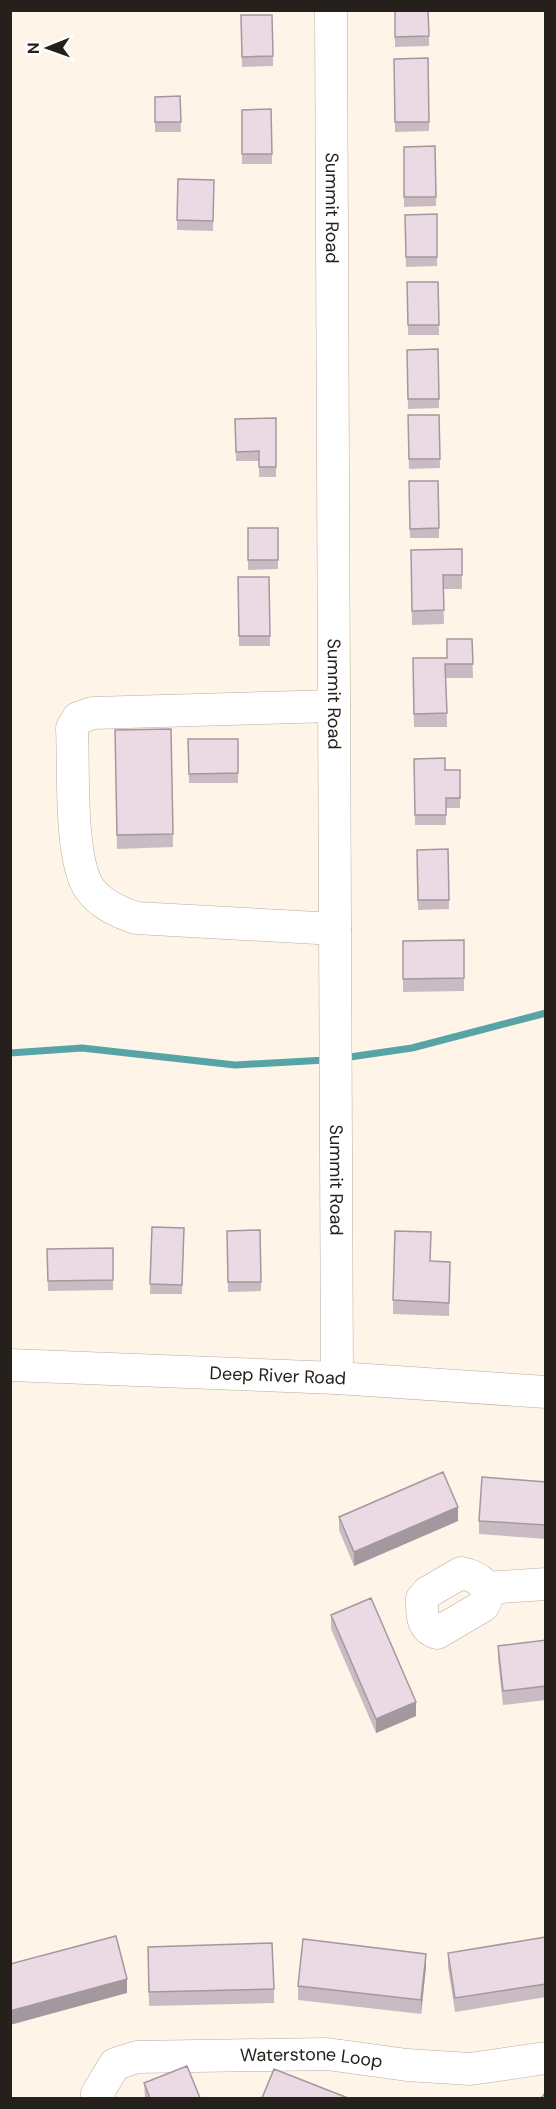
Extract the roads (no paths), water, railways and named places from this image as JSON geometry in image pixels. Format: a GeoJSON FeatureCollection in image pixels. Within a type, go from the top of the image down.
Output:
{"type":"FeatureCollection","features":[{"type":"Feature","properties":{"kind":"street","name":"Summit Road"},"geometry":{"type":"LineString","coordinates":[[332,10],[337,1378]]}},
{"type":"Feature","properties":{"kind":"street"},"geometry":{"type":"LineString","coordinates":[[334,706],[93,713],[78,718],[72,728],[77,857],[90,890],[102,901],[117,911],[136,918],[335,929]]}},
{"type":"Feature","properties":{"kind":"street","name":"Deep River Road"},"geometry":{"type":"LineString","coordinates":[[10,1365],[337,1378],[546,1392]]}},
{"type":"Feature","properties":{"kind":"street"},"geometry":{"type":"LineString","coordinates":[[486,1588],[546,1584]]}},
{"type":"Feature","properties":{"kind":"street","name":"Waterstone Loop"},"geometry":{"type":"LineString","coordinates":[[99,2098],[97,2094],[115,2064],[137,2057],[327,2054],[407,2066],[470,2069],[546,2058]]}},
{"type":"Feature","properties":{"kind":"waterway"},"geometry":{"type":"LineString","coordinates":[[343,1058],[412,1048],[546,1013]]}},
{"type":"Feature","properties":{"kind":"waterway"},"geometry":{"type":"LineString","coordinates":[[10,1053],[82,1048],[235,1065],[326,1060]]}}]}
